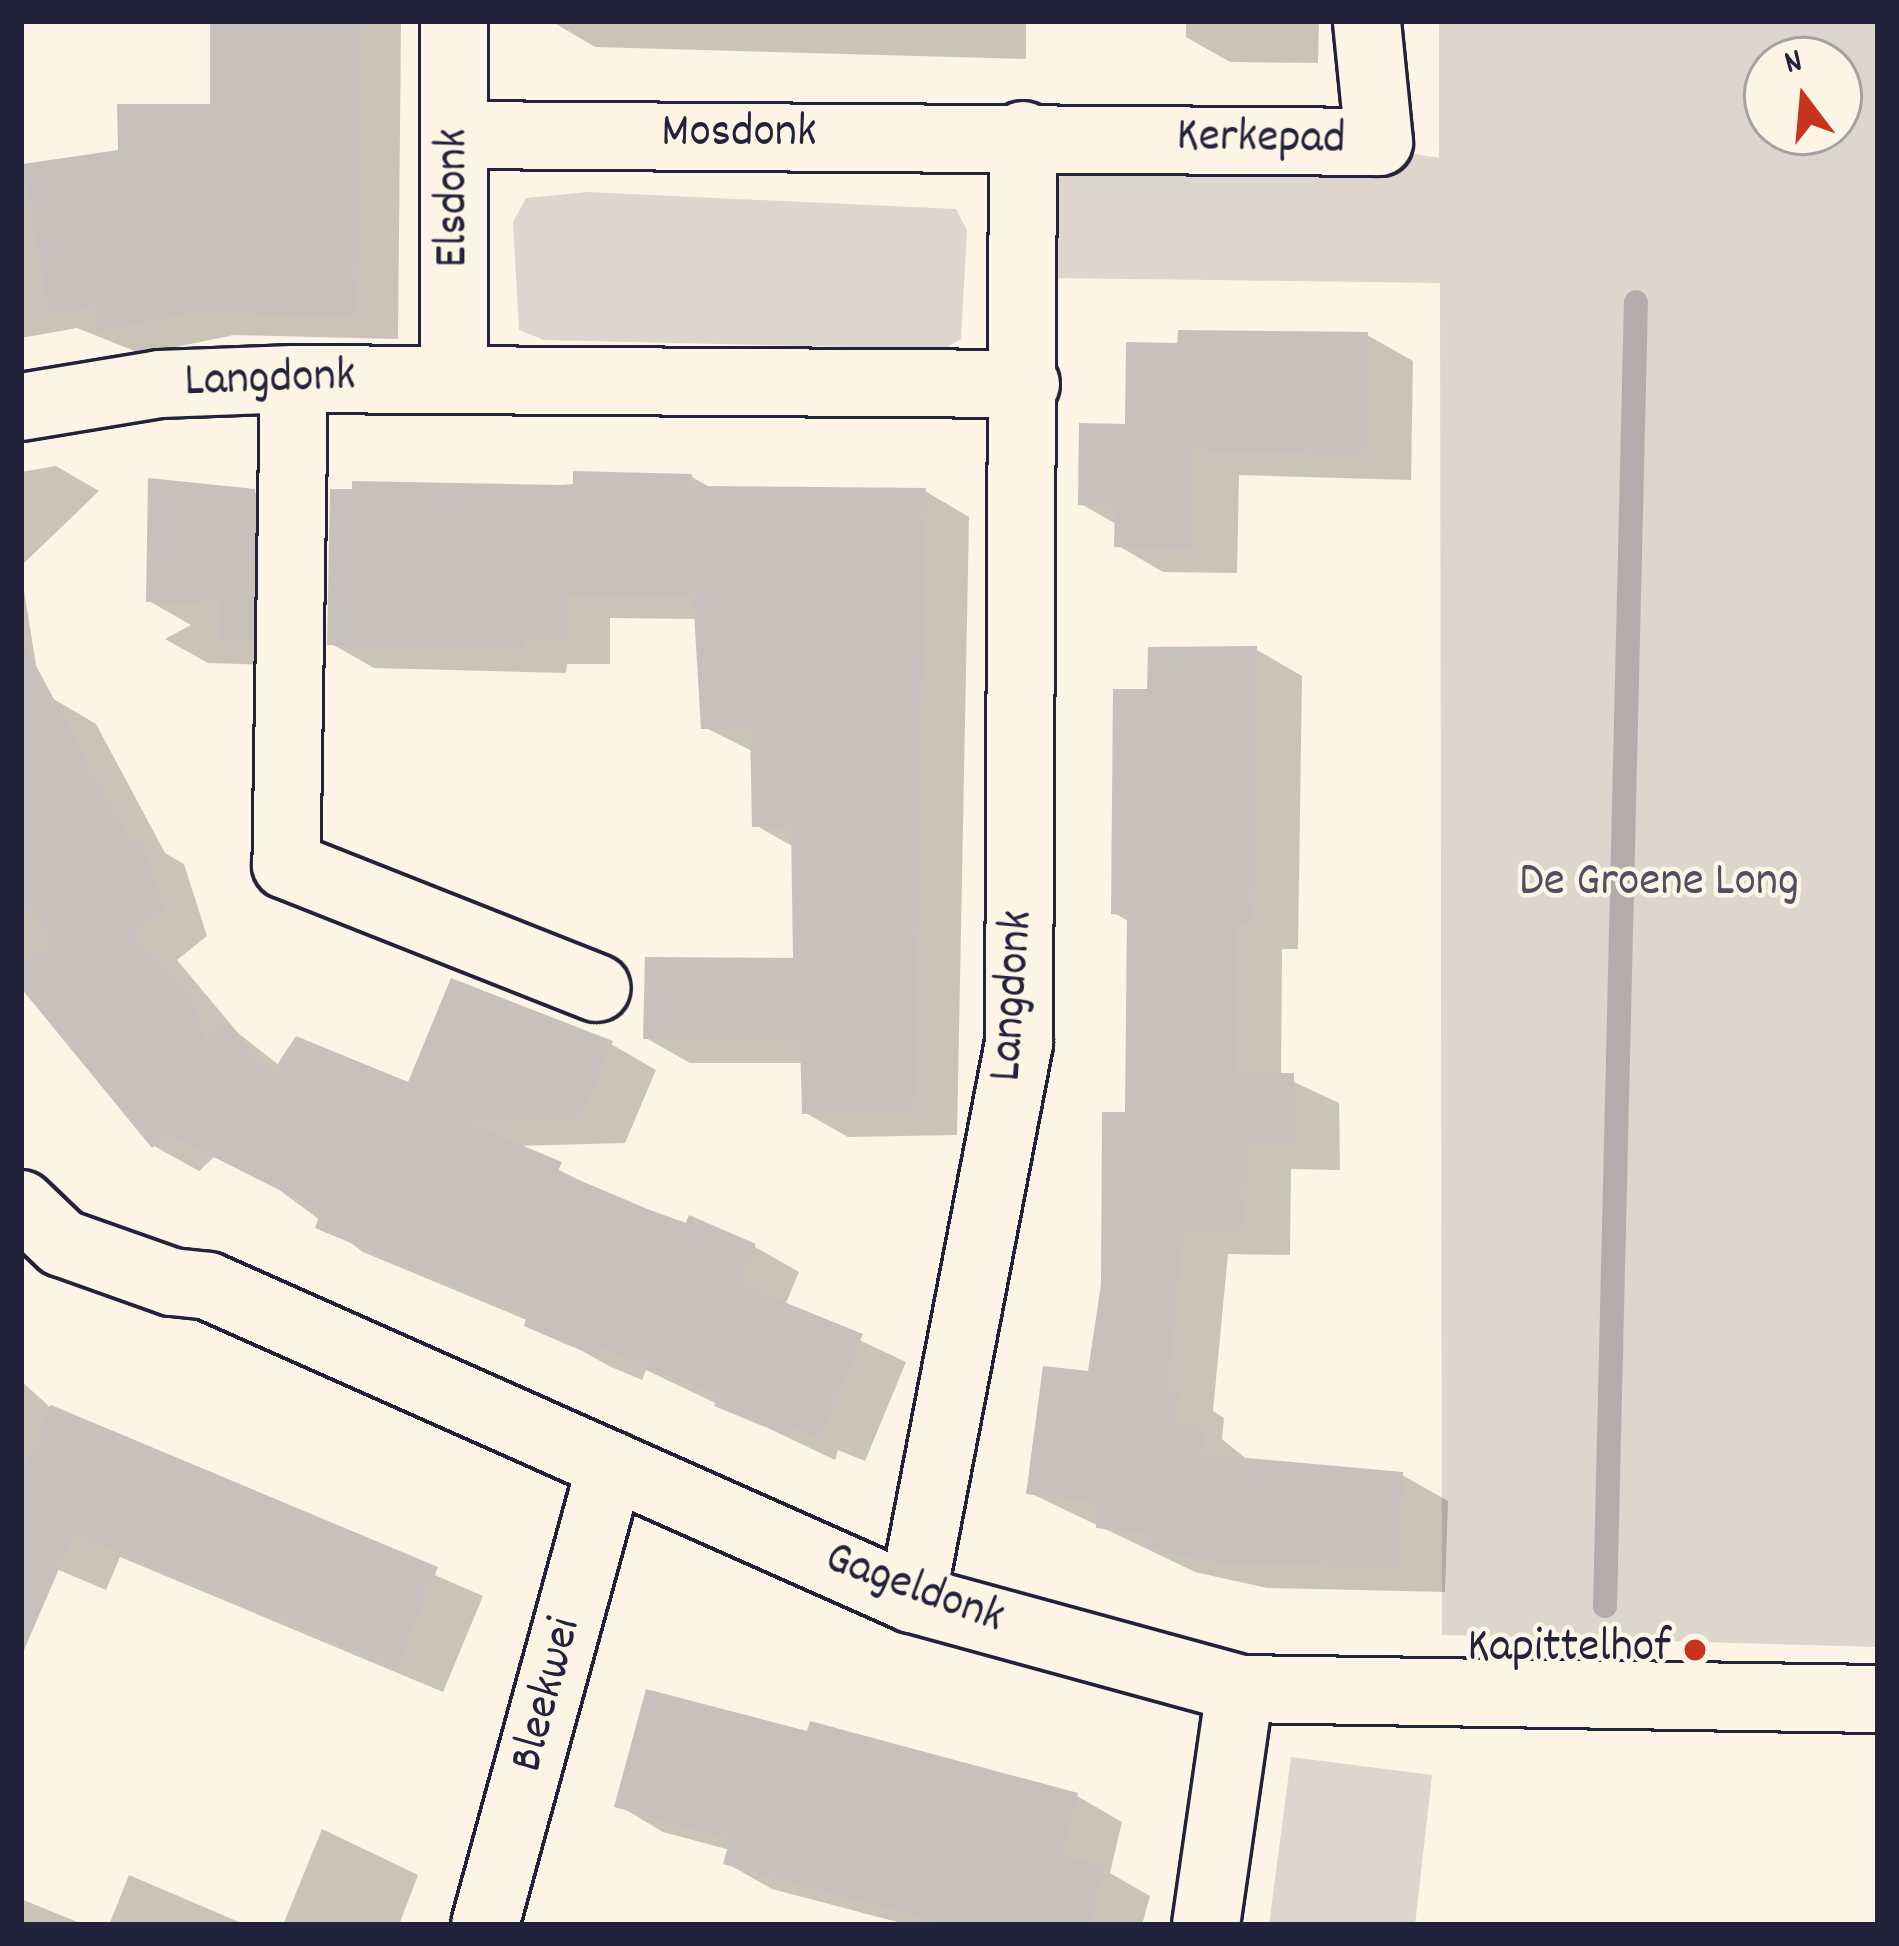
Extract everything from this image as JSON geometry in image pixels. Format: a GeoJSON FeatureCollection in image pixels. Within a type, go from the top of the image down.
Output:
{"type":"FeatureCollection","features":[{"type":"Feature","properties":{"kind":"street","name":"Elsdonk"},"geometry":{"type":"LineString","coordinates":[[454,21],[454,376]]}},
{"type":"Feature","properties":{"kind":"street","name":"Kerkepad"},"geometry":{"type":"LineString","coordinates":[[1023,135],[1379,142],[1366,21]]}},
{"type":"Feature","properties":{"kind":"street","name":"Mosdonk"},"geometry":{"type":"LineString","coordinates":[[456,135],[1023,135]]}},
{"type":"Feature","properties":{"kind":"street","name":"Langdonk"},"geometry":{"type":"LineString","coordinates":[[912,1599],[1019,1043],[1023,135]]}},
{"type":"Feature","properties":{"kind":"street","name":"Langdonk"},"geometry":{"type":"LineString","coordinates":[[21,407],[160,384],[454,376],[1025,384]]}},
{"type":"Feature","properties":{"kind":"street"},"geometry":{"type":"LineString","coordinates":[[294,380],[286,865],[596,988]]}},
{"type":"Feature","properties":{"kind":"street","name":"Gageldonk"},"geometry":{"type":"LineString","coordinates":[[21,1204],[62,1243],[172,1282],[208,1286],[912,1599],[1240,1689],[1878,1699]]}},
{"type":"Feature","properties":{"kind":"street","name":"Bleekwei"},"geometry":{"type":"LineString","coordinates":[[485,1925],[611,1466]]}},
{"type":"Feature","properties":{"kind":"street"},"geometry":{"type":"LineString","coordinates":[[1206,1925],[1240,1689]]}},
{"type":"Feature","properties":{"kind":"green space","name":"De Groene Long"},"geometry":{"type":"Polygon","coordinates":[[[1439,21],[1878,21],[1878,1647],[1442,1635],[1440,283],[1050,278],[1049,200],[1061,175],[1080,166],[1397,167],[1415,154],[1439,158],[1439,21]]]}},
{"type":"Feature","properties":{"kind":"green space"},"geometry":{"type":"Polygon","coordinates":[[[588,192],[956,209],[967,230],[961,339],[944,349],[544,340],[519,330],[513,222],[526,198],[588,192]]]}},
{"type":"Feature","properties":{"kind":"green space"},"geometry":{"type":"Polygon","coordinates":[[[1291,1757],[1432,1775],[1415,1925],[1269,1925],[1291,1757]]]}},
{"type":"Feature","properties":{"kind":"building"},"geometry":{"type":"Polygon","coordinates":[[[210,21],[360,21],[357,316],[190,313],[98,332],[94,307],[50,316],[23,164],[118,150],[117,104],[210,104],[210,21]]]}},
{"type":"Feature","properties":{"kind":"building"},"geometry":{"type":"Polygon","coordinates":[[[1178,330],[1368,332],[1366,455],[1194,450],[1192,549],[1114,547],[1115,506],[1078,505],[1079,423],[1125,424],[1126,342],[1177,343],[1178,330]]]}},
{"type":"Feature","properties":{"kind":"building"},"geometry":{"type":"Polygon","coordinates":[[[573,471],[692,474],[692,486],[926,488],[914,1111],[802,1114],[800,1040],[643,1039],[645,957],[793,958],[791,827],[752,827],[750,729],[701,729],[693,596],[567,595],[567,641],[524,640],[523,650],[327,645],[330,489],[352,489],[352,481],[561,485],[573,484],[573,471]]]}},
{"type":"Feature","properties":{"kind":"building"},"geometry":{"type":"Polygon","coordinates":[[[148,478],[255,489],[252,641],[219,640],[220,595],[202,603],[146,602],[148,478]]]}},
{"type":"Feature","properties":{"kind":"building"},"geometry":{"type":"Polygon","coordinates":[[[21,638],[131,842],[140,835],[164,910],[135,933],[190,992],[210,1054],[211,1014],[273,1071],[296,1036],[408,1082],[451,978],[613,1041],[580,1119],[466,1122],[562,1162],[558,1171],[685,1225],[689,1215],[756,1244],[740,1284],[863,1334],[820,1438],[793,1427],[790,1437],[714,1406],[719,1397],[601,1347],[597,1357],[524,1326],[527,1316],[315,1228],[321,1211],[168,1134],[152,1148],[21,988],[21,965],[52,942],[21,899],[21,638]]]}},
{"type":"Feature","properties":{"kind":"building"},"geometry":{"type":"Polygon","coordinates":[[[1257,646],[1253,924],[1237,924],[1236,1073],[1294,1073],[1295,1145],[1246,1144],[1245,1230],[1183,1230],[1168,1386],[1179,1388],[1176,1423],[1205,1426],[1202,1454],[1403,1472],[1400,1567],[1219,1563],[1146,1547],[1147,1534],[1096,1528],[1098,1503],[1026,1494],[1043,1366],[1088,1371],[1101,1284],[1102,1112],[1125,1112],[1127,915],[1111,914],[1113,689],[1147,689],[1148,647],[1257,646]]]}},
{"type":"Feature","properties":{"kind":"building"},"geometry":{"type":"Polygon","coordinates":[[[51,1405],[438,1567],[396,1668],[74,1534],[21,1657],[21,1476],[51,1405]]]}},
{"type":"Feature","properties":{"kind":"building"},"geometry":{"type":"Polygon","coordinates":[[[646,1689],[807,1731],[810,1721],[1078,1793],[1062,1855],[1105,1867],[1089,1925],[951,1925],[723,1864],[730,1839],[614,1807],[646,1689]]]}},
{"type":"Feature","properties":{"kind":"waterway"},"geometry":{"type":"LineString","coordinates":[[1605,1606],[1636,302]]}},
{"type":"Feature","properties":{"kind":"place","name":"Kapittelhof"},"geometry":{"type":"Point","coordinates":[1695,1650]}}]}
